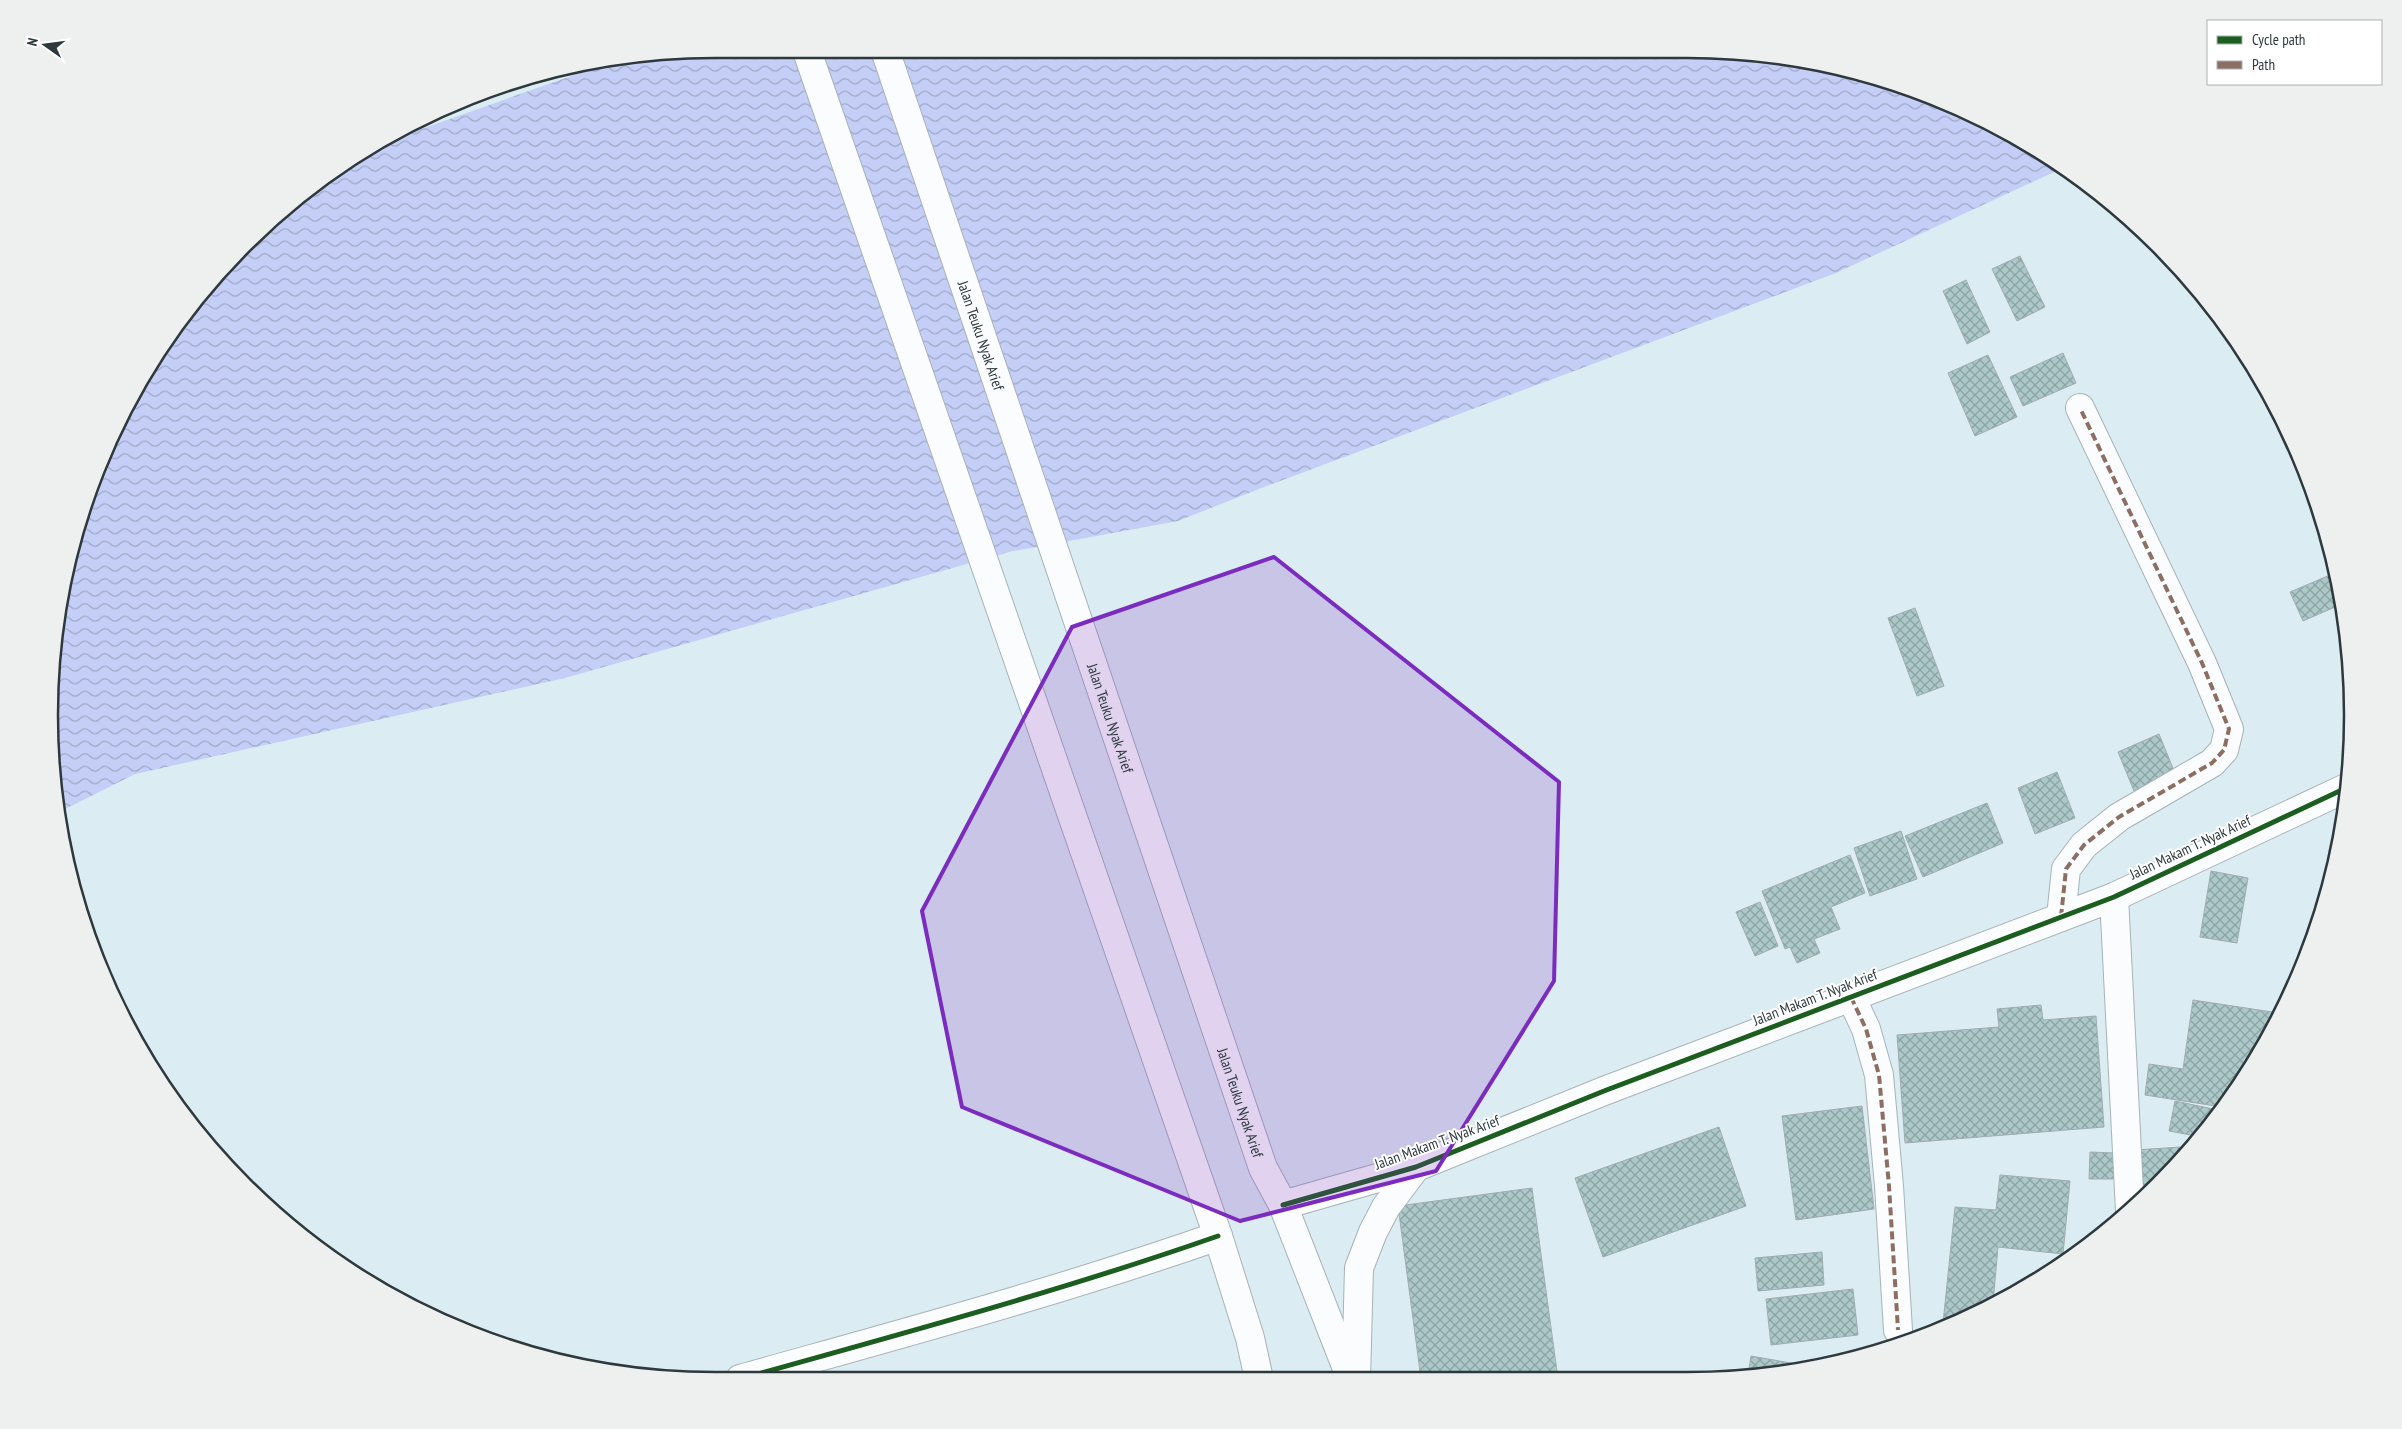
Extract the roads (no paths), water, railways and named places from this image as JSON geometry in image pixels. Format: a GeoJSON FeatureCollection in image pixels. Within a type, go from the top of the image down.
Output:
{"type":"FeatureCollection","features":[{"type":"Feature","properties":{"kind":"main road"},"geometry":{"type":"LineString","coordinates":[[809,58],[1218,1236],[1250,1338],[1257,1372]]}},
{"type":"Feature","properties":{"kind":"main road","name":"Jalan Teuku Nyak Arief"},"geometry":{"type":"LineString","coordinates":[[887,58],[1263,1168],[1283,1205],[1348,1372]]}},
{"type":"Feature","properties":{"kind":"main road"},"geometry":{"type":"LineString","coordinates":[[2061,917],[2066,869],[2084,845],[2119,817],[2212,763],[2224,750],[2230,730],[2202,662],[2080,408]]}},
{"type":"Feature","properties":{"kind":"main road","name":"Jalan Makam T. Nyak Arief"},"geometry":{"type":"LineString","coordinates":[[1283,1205],[1416,1167],[1851,996],[2061,917],[2114,896],[2340,791]]}},
{"type":"Feature","properties":{"kind":"main road"},"geometry":{"type":"LineString","coordinates":[[2114,896],[2129,1200]]}},
{"type":"Feature","properties":{"kind":"main road"},"geometry":{"type":"LineString","coordinates":[[1851,996],[1866,1029],[1879,1075],[1889,1186],[1898,1330]]}},
{"type":"Feature","properties":{"kind":"main road"},"geometry":{"type":"LineString","coordinates":[[1356,1372],[1359,1268],[1373,1232],[1386,1207],[1416,1167]]}},
{"type":"Feature","properties":{"kind":"main road"},"geometry":{"type":"LineString","coordinates":[[765,1372],[968,1315],[1137,1264],[1218,1236]]}},
{"type":"Feature","properties":{"kind":"water"},"geometry":{"type":"Polygon","coordinates":[[[1688,58],[1773,63],[1816,70],[1899,92],[1978,125],[2057,171],[1836,273],[1178,521],[1009,552],[565,678],[135,774],[65,809],[59,757],[58,714],[63,629],[70,586],[92,503],[125,424],[168,349],[221,281],[250,250],[281,221],[349,168],[409,133],[590,69],[672,59],[1688,58]]]}}]}
